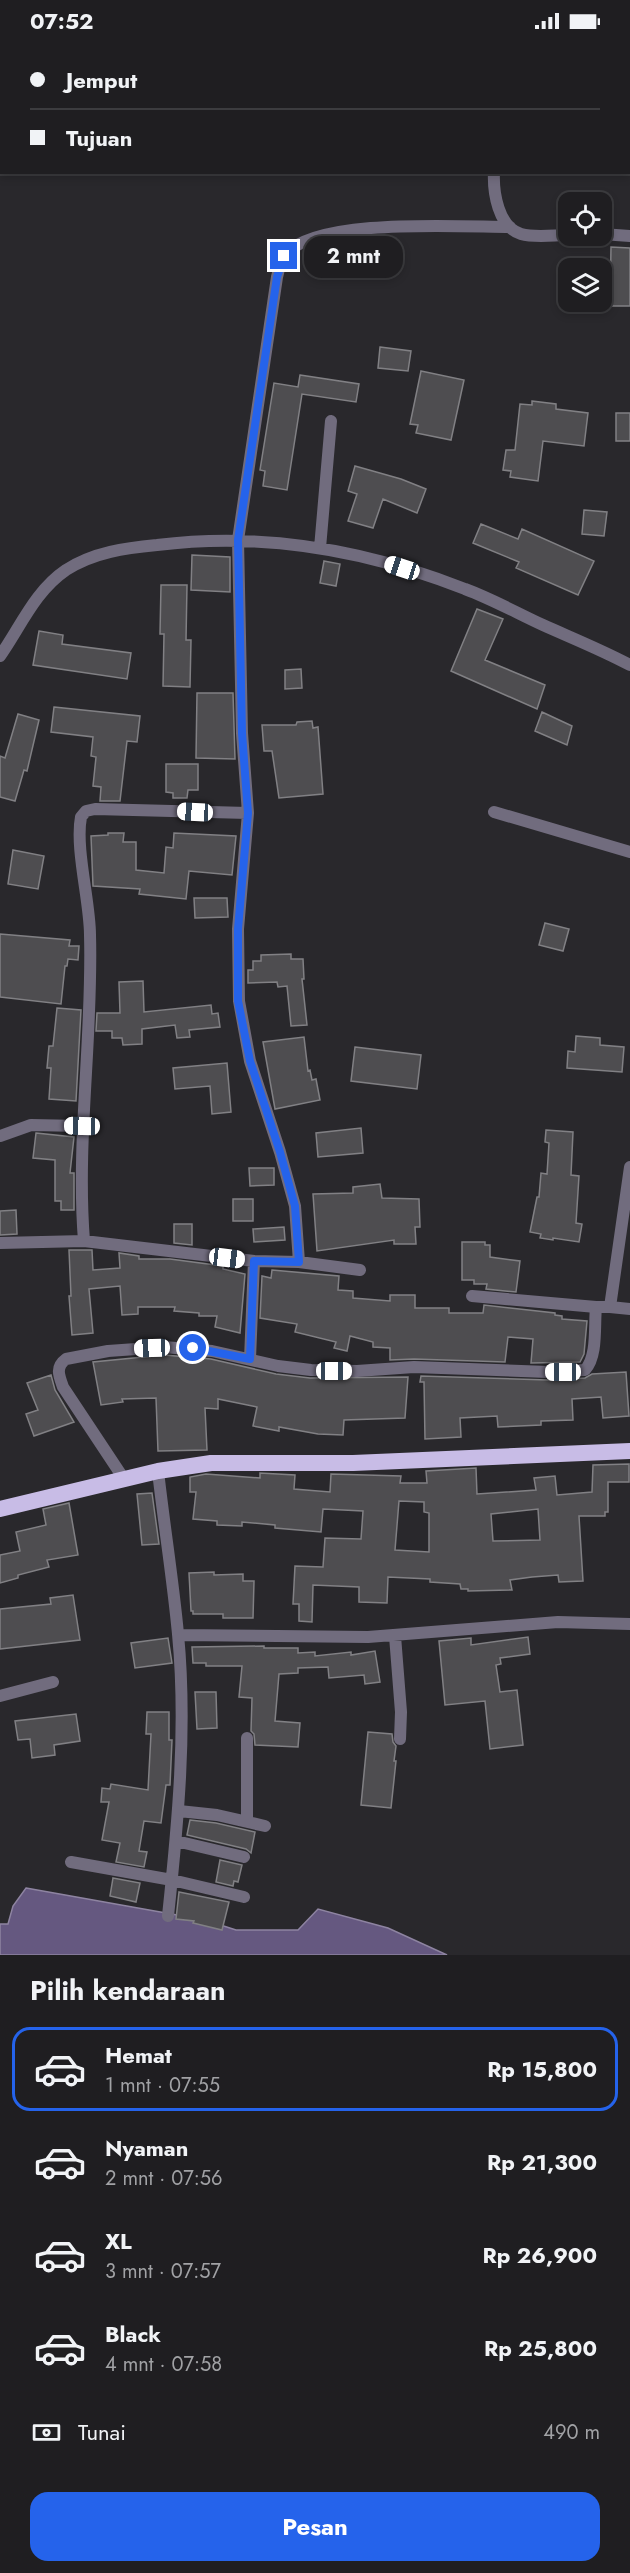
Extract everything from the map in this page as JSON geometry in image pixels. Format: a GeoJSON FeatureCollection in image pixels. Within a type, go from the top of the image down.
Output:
{"type":"FeatureCollection","features":[{"type":"Feature","properties":{"kind":"highway"},"geometry":{"type":"LineString","coordinates":[[0,1509],[158,1471],[210,1463],[353,1463],[630,1451]]}},
{"type":"Feature","properties":{"kind":"street"},"geometry":{"type":"LineString","coordinates":[[494,174],[493,188],[496,202],[510,227],[520,234],[558,235]]}},
{"type":"Feature","properties":{"kind":"street"},"geometry":{"type":"LineString","coordinates":[[299,1262],[295,1206],[250,1061],[238,1001],[238,929],[248,813],[242,733],[238,540],[277,277],[284,256],[300,243],[325,236],[373,227],[510,227]]}},
{"type":"Feature","properties":{"kind":"street"},"geometry":{"type":"LineString","coordinates":[[612,235],[630,236]]}},
{"type":"Feature","properties":{"kind":"street"},"geometry":{"type":"LineString","coordinates":[[320,548],[331,421]]}},
{"type":"Feature","properties":{"kind":"street"},"geometry":{"type":"LineString","coordinates":[[0,656],[43,591],[57,577],[83,561],[119,549],[188,541],[238,540],[320,548],[361,555],[464,588],[630,665]]}},
{"type":"Feature","properties":{"kind":"street"},"geometry":{"type":"LineString","coordinates":[[84,1241],[82,1126],[90,934],[82,855],[81,817],[86,811],[95,809],[248,813]]}},
{"type":"Feature","properties":{"kind":"street"},"geometry":{"type":"LineString","coordinates":[[494,812],[630,852]]}},
{"type":"Feature","properties":{"kind":"street"},"geometry":{"type":"LineString","coordinates":[[0,1136],[31,1125],[82,1126]]}},
{"type":"Feature","properties":{"kind":"street"},"geometry":{"type":"LineString","coordinates":[[610,1307],[630,1167]]}},
{"type":"Feature","properties":{"kind":"street"},"geometry":{"type":"LineString","coordinates":[[0,1243],[84,1241],[254,1261],[299,1262],[360,1270]]}},
{"type":"Feature","properties":{"kind":"street"},"geometry":{"type":"LineString","coordinates":[[250,1359],[254,1261]]}},
{"type":"Feature","properties":{"kind":"street"},"geometry":{"type":"LineString","coordinates":[[472,1296],[630,1309]]}},
{"type":"Feature","properties":{"kind":"street"},"geometry":{"type":"LineString","coordinates":[[124,1479],[63,1387],[58,1376],[62,1362],[73,1357],[108,1351],[164,1347],[212,1351],[311,1370],[357,1371],[414,1367],[578,1372],[585,1370],[590,1362],[596,1307]]}},
{"type":"Feature","properties":{"kind":"street"},"geometry":{"type":"LineString","coordinates":[[158,1471],[178,1635],[182,1731],[179,1811],[168,1916]]}},
{"type":"Feature","properties":{"kind":"street"},"geometry":{"type":"LineString","coordinates":[[178,1635],[394,1636],[558,1622],[630,1624]]}},
{"type":"Feature","properties":{"kind":"street"},"geometry":{"type":"LineString","coordinates":[[394,1636],[401,1712],[400,1739]]}},
{"type":"Feature","properties":{"kind":"street"},"geometry":{"type":"LineString","coordinates":[[0,1696],[53,1682]]}},
{"type":"Feature","properties":{"kind":"street"},"geometry":{"type":"LineString","coordinates":[[247,1738],[248,1821]]}},
{"type":"Feature","properties":{"kind":"street"},"geometry":{"type":"LineString","coordinates":[[179,1811],[217,1815],[265,1826]]}},
{"type":"Feature","properties":{"kind":"street"},"geometry":{"type":"LineString","coordinates":[[176,1841],[244,1857]]}},
{"type":"Feature","properties":{"kind":"street"},"geometry":{"type":"LineString","coordinates":[[71,1862],[172,1880],[244,1897]]}},
{"type":"Feature","properties":{"kind":"shaded area"},"geometry":{"type":"Polygon","coordinates":[[[26,1888],[205,1920],[236,1930],[298,1930],[318,1909],[388,1928],[447,1955],[0,1955],[0,1924],[8,1924],[13,1906],[26,1888]]]}},
{"type":"Feature","properties":{"kind":"building"},"geometry":{"type":"Polygon","coordinates":[[[611,247],[630,248],[630,306],[612,306],[611,247]]]}},
{"type":"Feature","properties":{"kind":"building"},"geometry":{"type":"Polygon","coordinates":[[[380,347],[411,351],[408,371],[378,368],[380,347]]]}},
{"type":"Feature","properties":{"kind":"building"},"geometry":{"type":"Polygon","coordinates":[[[421,371],[464,380],[451,440],[416,433],[418,425],[410,424],[421,371]]]}},
{"type":"Feature","properties":{"kind":"building"},"geometry":{"type":"Polygon","coordinates":[[[300,375],[359,384],[356,402],[302,394],[287,490],[263,486],[265,471],[260,470],[274,383],[298,387],[300,375]]]}},
{"type":"Feature","properties":{"kind":"building"},"geometry":{"type":"Polygon","coordinates":[[[532,401],[556,404],[556,409],[588,413],[584,446],[543,441],[538,481],[510,477],[511,471],[503,470],[506,450],[515,450],[520,404],[532,405],[532,401]]]}},
{"type":"Feature","properties":{"kind":"building"},"geometry":{"type":"Polygon","coordinates":[[[616,413],[630,413],[630,441],[616,441],[616,413]]]}},
{"type":"Feature","properties":{"kind":"building"},"geometry":{"type":"Polygon","coordinates":[[[355,466],[401,479],[426,489],[417,513],[383,499],[373,528],[348,521],[357,494],[348,491],[355,466]]]}},
{"type":"Feature","properties":{"kind":"building"},"geometry":{"type":"Polygon","coordinates":[[[584,510],[607,512],[604,536],[582,534],[584,510]]]}},
{"type":"Feature","properties":{"kind":"building"},"geometry":{"type":"Polygon","coordinates":[[[481,524],[518,539],[522,529],[594,561],[578,595],[516,568],[519,562],[473,543],[481,524]]]}},
{"type":"Feature","properties":{"kind":"building"},"geometry":{"type":"Polygon","coordinates":[[[192,555],[230,557],[230,592],[191,590],[192,555]]]}},
{"type":"Feature","properties":{"kind":"building"},"geometry":{"type":"Polygon","coordinates":[[[324,561],[340,564],[336,586],[320,583],[324,561]]]}},
{"type":"Feature","properties":{"kind":"building"},"geometry":{"type":"Polygon","coordinates":[[[161,585],[187,585],[186,640],[191,640],[190,687],[163,686],[164,634],[160,634],[161,585]]]}},
{"type":"Feature","properties":{"kind":"building"},"geometry":{"type":"Polygon","coordinates":[[[477,609],[503,619],[485,660],[545,685],[537,709],[451,671],[477,609]]]}},
{"type":"Feature","properties":{"kind":"building"},"geometry":{"type":"Polygon","coordinates":[[[39,631],[63,635],[62,644],[131,653],[127,679],[33,665],[39,631]]]}},
{"type":"Feature","properties":{"kind":"building"},"geometry":{"type":"Polygon","coordinates":[[[301,669],[302,688],[285,689],[285,670],[301,669]]]}},
{"type":"Feature","properties":{"kind":"building"},"geometry":{"type":"Polygon","coordinates":[[[197,693],[233,693],[235,759],[196,758],[197,693]]]}},
{"type":"Feature","properties":{"kind":"building"},"geometry":{"type":"Polygon","coordinates":[[[54,707],[140,716],[137,742],[127,741],[120,801],[100,801],[101,787],[93,786],[96,757],[91,756],[93,737],[51,732],[54,707]]]}},
{"type":"Feature","properties":{"kind":"building"},"geometry":{"type":"Polygon","coordinates":[[[542,712],[572,726],[567,745],[535,731],[542,712]]]}},
{"type":"Feature","properties":{"kind":"building"},"geometry":{"type":"Polygon","coordinates":[[[18,714],[39,720],[27,771],[24,770],[15,801],[0,797],[0,756],[5,758],[18,714]]]}},
{"type":"Feature","properties":{"kind":"building"},"geometry":{"type":"Polygon","coordinates":[[[312,721],[313,728],[318,727],[323,794],[279,798],[272,751],[264,751],[262,725],[296,725],[297,722],[312,721]]]}},
{"type":"Feature","properties":{"kind":"building"},"geometry":{"type":"Polygon","coordinates":[[[166,764],[198,764],[198,790],[188,790],[187,798],[173,798],[173,793],[166,792],[166,764]]]}},
{"type":"Feature","properties":{"kind":"building"},"geometry":{"type":"Polygon","coordinates":[[[108,833],[124,833],[123,842],[136,842],[136,870],[164,873],[166,847],[173,848],[174,833],[236,836],[232,875],[189,871],[186,899],[139,894],[140,889],[93,886],[91,836],[108,835],[108,833]]]}},
{"type":"Feature","properties":{"kind":"building"},"geometry":{"type":"Polygon","coordinates":[[[13,850],[44,856],[38,889],[8,884],[13,850]]]}},
{"type":"Feature","properties":{"kind":"building"},"geometry":{"type":"Polygon","coordinates":[[[194,898],[227,898],[228,917],[195,918],[194,898]]]}},
{"type":"Feature","properties":{"kind":"building"},"geometry":{"type":"Polygon","coordinates":[[[545,923],[569,929],[563,951],[539,945],[545,923]]]}},
{"type":"Feature","properties":{"kind":"building"},"geometry":{"type":"Polygon","coordinates":[[[0,934],[70,940],[69,946],[79,946],[78,960],[68,959],[67,966],[65,966],[61,1004],[0,997],[0,934]]]}},
{"type":"Feature","properties":{"kind":"building"},"geometry":{"type":"Polygon","coordinates":[[[291,954],[291,959],[303,959],[304,979],[302,979],[307,1025],[291,1026],[287,986],[278,987],[277,982],[248,983],[248,970],[253,970],[253,961],[261,961],[261,955],[291,954]]]}},
{"type":"Feature","properties":{"kind":"building"},"geometry":{"type":"Polygon","coordinates":[[[143,981],[144,1012],[211,1005],[212,1014],[218,1013],[220,1027],[189,1030],[190,1037],[177,1038],[175,1025],[142,1029],[142,1044],[123,1045],[122,1038],[112,1038],[112,1031],[96,1031],[97,1013],[120,1013],[119,982],[143,981]]]}},
{"type":"Feature","properties":{"kind":"building"},"geometry":{"type":"Polygon","coordinates":[[[57,1008],[81,1010],[76,1101],[49,1099],[51,1068],[47,1068],[49,1046],[53,1046],[57,1008]]]}},
{"type":"Feature","properties":{"kind":"building"},"geometry":{"type":"Polygon","coordinates":[[[576,1036],[600,1038],[600,1045],[624,1047],[622,1072],[567,1068],[568,1051],[575,1052],[576,1036]]]}},
{"type":"Feature","properties":{"kind":"building"},"geometry":{"type":"Polygon","coordinates":[[[304,1037],[308,1071],[310,1070],[312,1080],[316,1079],[320,1100],[275,1109],[263,1042],[304,1037]]]}},
{"type":"Feature","properties":{"kind":"building"},"geometry":{"type":"Polygon","coordinates":[[[355,1047],[421,1055],[417,1089],[351,1081],[355,1047]]]}},
{"type":"Feature","properties":{"kind":"building"},"geometry":{"type":"Polygon","coordinates":[[[227,1063],[231,1112],[212,1114],[210,1086],[175,1089],[173,1068],[227,1063]]]}},
{"type":"Feature","properties":{"kind":"building"},"geometry":{"type":"Polygon","coordinates":[[[361,1128],[363,1153],[318,1157],[316,1133],[361,1128]]]}},
{"type":"Feature","properties":{"kind":"building"},"geometry":{"type":"Polygon","coordinates":[[[546,1130],[573,1132],[571,1175],[579,1176],[576,1223],[582,1224],[579,1242],[540,1238],[541,1234],[530,1232],[537,1197],[539,1197],[541,1173],[547,1174],[549,1143],[545,1142],[546,1130]]]}},
{"type":"Feature","properties":{"kind":"building"},"geometry":{"type":"Polygon","coordinates":[[[36,1133],[74,1137],[70,1173],[74,1173],[74,1210],[61,1210],[61,1201],[55,1201],[55,1160],[33,1158],[36,1133]]]}},
{"type":"Feature","properties":{"kind":"building"},"geometry":{"type":"Polygon","coordinates":[[[249,1168],[274,1168],[274,1185],[250,1186],[249,1168]]]}},
{"type":"Feature","properties":{"kind":"building"},"geometry":{"type":"Polygon","coordinates":[[[380,1184],[382,1198],[419,1199],[420,1227],[415,1227],[416,1244],[394,1244],[394,1240],[317,1251],[313,1194],[353,1193],[353,1187],[380,1184]]]}},
{"type":"Feature","properties":{"kind":"building"},"geometry":{"type":"Polygon","coordinates":[[[233,1199],[253,1199],[253,1221],[233,1221],[233,1199]]]}},
{"type":"Feature","properties":{"kind":"building"},"geometry":{"type":"Polygon","coordinates":[[[16,1210],[17,1234],[0,1235],[0,1211],[16,1210]]]}},
{"type":"Feature","properties":{"kind":"building"},"geometry":{"type":"Polygon","coordinates":[[[174,1224],[192,1224],[192,1245],[174,1243],[174,1224]]]}},
{"type":"Feature","properties":{"kind":"building"},"geometry":{"type":"Polygon","coordinates":[[[284,1227],[285,1240],[254,1242],[253,1229],[284,1227]]]}},
{"type":"Feature","properties":{"kind":"building"},"geometry":{"type":"Polygon","coordinates":[[[462,1242],[485,1242],[485,1245],[490,1245],[490,1257],[520,1261],[516,1292],[486,1289],[487,1284],[474,1284],[474,1280],[462,1280],[462,1242]]]}},
{"type":"Feature","properties":{"kind":"building"},"geometry":{"type":"Polygon","coordinates":[[[69,1250],[92,1250],[93,1270],[120,1268],[119,1253],[139,1256],[139,1259],[170,1259],[223,1266],[223,1269],[245,1274],[240,1333],[215,1327],[217,1316],[199,1316],[199,1313],[174,1311],[175,1307],[138,1307],[138,1314],[122,1315],[120,1286],[89,1289],[93,1333],[72,1335],[69,1250]]]}},
{"type":"Feature","properties":{"kind":"building"},"geometry":{"type":"Polygon","coordinates":[[[272,1270],[339,1276],[338,1290],[353,1291],[353,1298],[390,1301],[390,1295],[415,1295],[415,1308],[449,1308],[449,1313],[483,1313],[484,1305],[555,1313],[555,1315],[562,1316],[562,1319],[587,1321],[584,1354],[580,1362],[531,1363],[533,1339],[508,1337],[505,1362],[390,1360],[390,1348],[373,1347],[373,1342],[350,1336],[347,1351],[334,1348],[336,1342],[295,1332],[297,1324],[260,1318],[262,1276],[271,1278],[272,1270]]]}},
{"type":"Feature","properties":{"kind":"building"},"geometry":{"type":"Polygon","coordinates":[[[164,1355],[211,1359],[276,1374],[310,1378],[408,1377],[405,1418],[344,1420],[343,1435],[318,1434],[279,1427],[279,1431],[253,1426],[257,1407],[218,1399],[218,1409],[205,1408],[207,1450],[158,1451],[156,1398],[122,1399],[123,1402],[101,1405],[93,1362],[164,1355]]]}},
{"type":"Feature","properties":{"kind":"building"},"geometry":{"type":"Polygon","coordinates":[[[626,1372],[629,1416],[603,1418],[601,1397],[572,1399],[573,1420],[541,1421],[541,1425],[498,1427],[497,1416],[460,1418],[461,1437],[425,1439],[424,1382],[420,1382],[421,1376],[548,1380],[626,1372]]]}},
{"type":"Feature","properties":{"kind":"building"},"geometry":{"type":"Polygon","coordinates":[[[51,1375],[55,1390],[74,1422],[34,1436],[26,1414],[38,1410],[27,1383],[51,1375]]]}},
{"type":"Feature","properties":{"kind":"building"},"geometry":{"type":"Polygon","coordinates":[[[629,1464],[629,1482],[608,1482],[608,1512],[605,1512],[605,1516],[579,1516],[583,1581],[559,1582],[558,1575],[532,1577],[510,1580],[512,1590],[468,1591],[468,1589],[461,1589],[460,1584],[430,1582],[430,1579],[388,1577],[387,1603],[359,1602],[359,1587],[313,1585],[312,1622],[299,1621],[299,1604],[293,1604],[295,1566],[323,1567],[325,1538],[361,1539],[363,1511],[323,1509],[321,1532],[275,1528],[275,1525],[242,1522],[242,1526],[217,1525],[217,1521],[193,1519],[196,1492],[190,1492],[190,1477],[206,1474],[260,1478],[260,1473],[295,1475],[294,1489],[330,1492],[331,1474],[401,1476],[400,1483],[427,1483],[426,1471],[476,1468],[477,1494],[536,1490],[534,1478],[555,1476],[557,1495],[592,1492],[593,1465],[629,1464]],[[399,1501],[395,1550],[429,1552],[429,1513],[424,1512],[424,1502],[399,1501]],[[538,1509],[491,1514],[493,1541],[540,1540],[538,1509]]]}},
{"type":"Feature","properties":{"kind":"building"},"geometry":{"type":"Polygon","coordinates":[[[152,1493],[159,1544],[142,1545],[137,1494],[152,1493]]]}},
{"type":"Feature","properties":{"kind":"building"},"geometry":{"type":"Polygon","coordinates":[[[69,1503],[78,1555],[47,1560],[49,1567],[18,1575],[18,1578],[0,1583],[0,1555],[20,1551],[16,1532],[46,1525],[43,1509],[69,1503]]]}},
{"type":"Feature","properties":{"kind":"building"},"geometry":{"type":"Polygon","coordinates":[[[214,1572],[214,1575],[243,1574],[243,1581],[254,1581],[253,1618],[223,1618],[223,1614],[193,1614],[189,1573],[214,1572]]]}},
{"type":"Feature","properties":{"kind":"building"},"geometry":{"type":"Polygon","coordinates":[[[73,1595],[80,1640],[0,1649],[0,1609],[51,1604],[50,1598],[73,1595]]]}},
{"type":"Feature","properties":{"kind":"building"},"geometry":{"type":"Polygon","coordinates":[[[528,1637],[530,1654],[500,1658],[501,1664],[496,1665],[500,1692],[517,1690],[523,1745],[490,1749],[485,1701],[445,1705],[439,1641],[471,1638],[471,1645],[528,1637]]]}},
{"type":"Feature","properties":{"kind":"building"},"geometry":{"type":"Polygon","coordinates":[[[168,1638],[172,1663],[135,1668],[131,1643],[168,1638]]]}},
{"type":"Feature","properties":{"kind":"building"},"geometry":{"type":"Polygon","coordinates":[[[264,1646],[264,1648],[298,1648],[298,1653],[315,1652],[315,1656],[351,1652],[351,1655],[375,1651],[380,1682],[365,1684],[364,1675],[329,1678],[328,1667],[298,1668],[298,1673],[279,1674],[275,1721],[300,1723],[298,1747],[255,1745],[254,1734],[251,1731],[252,1698],[239,1697],[242,1666],[206,1666],[206,1663],[193,1663],[192,1647],[264,1646]]]}},
{"type":"Feature","properties":{"kind":"building"},"geometry":{"type":"Polygon","coordinates":[[[195,1692],[216,1692],[217,1728],[197,1729],[195,1692]]]}},
{"type":"Feature","properties":{"kind":"building"},"geometry":{"type":"Polygon","coordinates":[[[147,1712],[169,1712],[169,1740],[172,1740],[170,1785],[166,1785],[161,1823],[144,1821],[139,1851],[147,1852],[144,1867],[116,1862],[120,1843],[102,1840],[109,1802],[101,1802],[102,1788],[110,1789],[111,1784],[148,1790],[151,1734],[146,1734],[147,1712]]]}},
{"type":"Feature","properties":{"kind":"building"},"geometry":{"type":"Polygon","coordinates":[[[76,1714],[80,1741],[54,1745],[55,1755],[32,1758],[30,1739],[18,1740],[15,1721],[76,1714]]]}},
{"type":"Feature","properties":{"kind":"building"},"geometry":{"type":"Polygon","coordinates":[[[368,1732],[392,1734],[396,1746],[391,1808],[361,1805],[368,1732]]]}},
{"type":"Feature","properties":{"kind":"building"},"geometry":{"type":"Polygon","coordinates":[[[190,1820],[255,1832],[251,1853],[246,1849],[187,1835],[190,1820]]]}},
{"type":"Feature","properties":{"kind":"building"},"geometry":{"type":"Polygon","coordinates":[[[220,1860],[242,1865],[238,1882],[234,1881],[233,1886],[216,1882],[220,1860]]]}},
{"type":"Feature","properties":{"kind":"building"},"geometry":{"type":"Polygon","coordinates":[[[113,1878],[140,1883],[136,1902],[110,1896],[113,1878]]]}},
{"type":"Feature","properties":{"kind":"building"},"geometry":{"type":"Polygon","coordinates":[[[179,1892],[229,1902],[222,1930],[193,1923],[194,1921],[176,1919],[179,1892]]]}},
{"type":"Feature","properties":{"kind":"route"},"geometry":{"type":"LineString","coordinates":[[193,1348],[250,1359],[254,1261],[299,1262],[295,1206],[275,1135],[250,1061],[238,1001],[238,929],[248,813],[242,733],[238,540],[277,277],[284,256]]}}]}
